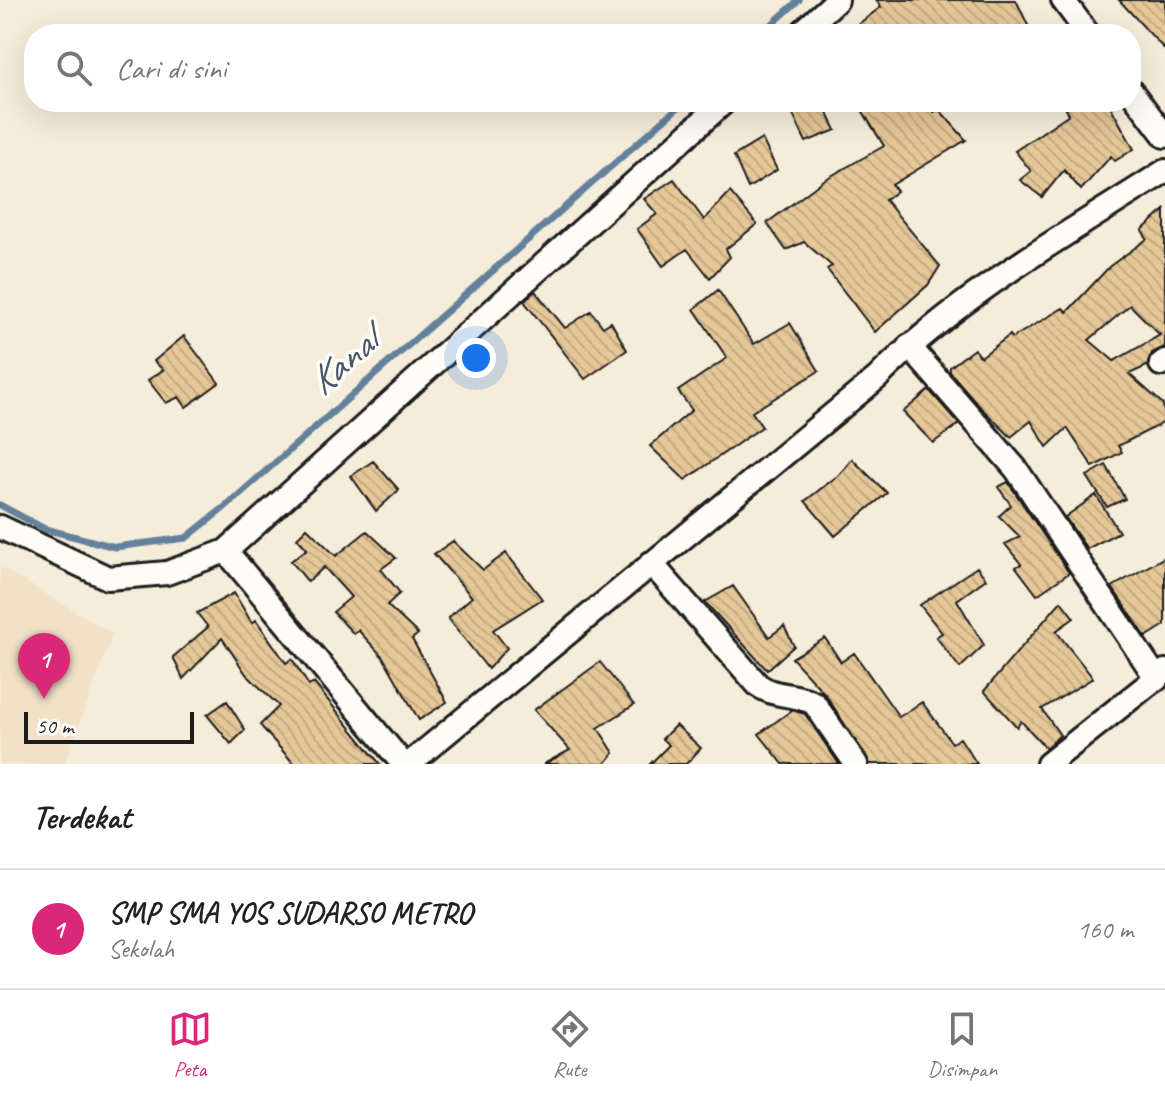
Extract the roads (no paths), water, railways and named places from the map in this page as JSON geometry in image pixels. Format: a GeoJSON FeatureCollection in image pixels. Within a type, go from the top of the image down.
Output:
{"type":"FeatureCollection","features":[{"type":"Feature","properties":{"kind":"street"},"geometry":{"type":"LineString","coordinates":[[811,24],[837,0]]}},
{"type":"Feature","properties":{"kind":"street"},"geometry":{"type":"LineString","coordinates":[[1063,0],[1081,24]]}},
{"type":"Feature","properties":{"kind":"street"},"geometry":{"type":"LineString","coordinates":[[1141,104],[1165,136]]}},
{"type":"Feature","properties":{"kind":"street"},"geometry":{"type":"LineString","coordinates":[[0,527],[108,578],[167,573],[226,551],[713,112]]}},
{"type":"Feature","properties":{"kind":"street"},"geometry":{"type":"LineString","coordinates":[[226,551],[406,764],[978,292],[1165,171]]}},
{"type":"Feature","properties":{"kind":"street"},"geometry":{"type":"LineString","coordinates":[[909,346],[1016,469],[1161,675],[1048,764]]}},
{"type":"Feature","properties":{"kind":"street"},"geometry":{"type":"LineString","coordinates":[[651,563],[758,685],[777,696],[806,698],[814,703],[856,764]]}},
{"type":"Feature","properties":{"kind":"waterway","name":"Kanal"},"geometry":{"type":"LineString","coordinates":[[772,24],[799,0]]}},
{"type":"Feature","properties":{"kind":"waterway","name":"Kanal"},"geometry":{"type":"LineString","coordinates":[[0,505],[45,529],[115,547],[186,538],[673,112]]}},
{"type":"Feature","properties":{"kind":"place","name":"SMP SMA YOS SUDARSO METRO"},"geometry":{"type":"Point","coordinates":[44,699]}}]}
